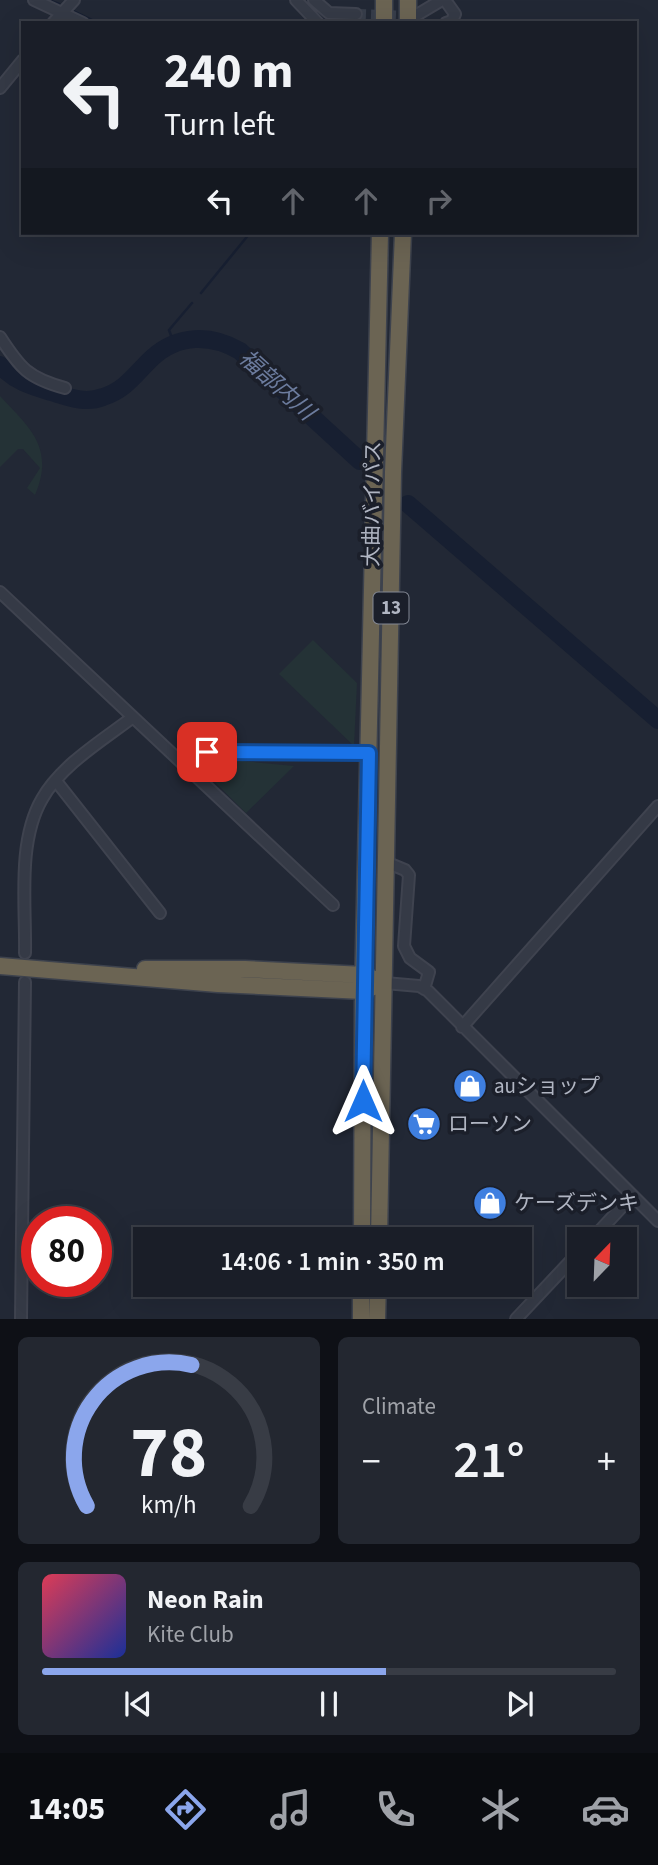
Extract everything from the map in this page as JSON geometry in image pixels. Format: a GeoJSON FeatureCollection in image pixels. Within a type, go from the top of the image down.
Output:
{"type":"FeatureCollection","features":[{"type":"Feature","properties":{"kind":"highway"},"geometry":{"type":"LineString","coordinates":[[384,0],[384,21]]}},
{"type":"Feature","properties":{"kind":"highway"},"geometry":{"type":"LineString","coordinates":[[408,0],[411,19]]}},
{"type":"Feature","properties":{"kind":"highway","name":"大曲バイパス"},"geometry":{"type":"LineString","coordinates":[[362,1227],[364,983],[380,235]]}},
{"type":"Feature","properties":{"kind":"highway","name":"大曲バイパス"},"geometry":{"type":"LineString","coordinates":[[379,1227],[388,863],[393,472],[402,235]]}},
{"type":"Feature","properties":{"kind":"highway"},"geometry":{"type":"LineString","coordinates":[[0,966],[90,971],[245,969],[385,983]]}},
{"type":"Feature","properties":{"kind":"highway"},"geometry":{"type":"LineString","coordinates":[[361,1297],[361,1319]]}},
{"type":"Feature","properties":{"kind":"highway"},"geometry":{"type":"LineString","coordinates":[[377,1319],[378,1297]]}},
{"type":"Feature","properties":{"kind":"street"},"geometry":{"type":"LineString","coordinates":[[34,0],[79,21]]}},
{"type":"Feature","properties":{"kind":"street"},"geometry":{"type":"LineString","coordinates":[[55,21],[74,0]]}},
{"type":"Feature","properties":{"kind":"street"},"geometry":{"type":"LineString","coordinates":[[296,0],[316,21]]}},
{"type":"Feature","properties":{"kind":"street"},"geometry":{"type":"LineString","coordinates":[[314,0],[328,13],[356,14]]}},
{"type":"Feature","properties":{"kind":"street"},"geometry":{"type":"LineString","coordinates":[[411,19],[444,0],[455,13],[452,21]]}},
{"type":"Feature","properties":{"kind":"street"},"geometry":{"type":"LineString","coordinates":[[0,88],[21,62]]}},
{"type":"Feature","properties":{"kind":"street"},"geometry":{"type":"LineString","coordinates":[[0,337],[23,370],[39,380],[65,388]]}},
{"type":"Feature","properties":{"kind":"street"},"geometry":{"type":"LineString","coordinates":[[0,592],[333,905]]}},
{"type":"Feature","properties":{"kind":"street"},"geometry":{"type":"LineString","coordinates":[[25,953],[28,842],[34,815],[56,781],[133,717]]}},
{"type":"Feature","properties":{"kind":"street"},"geometry":{"type":"LineString","coordinates":[[184,763],[196,754],[207,752],[369,753]]}},
{"type":"Feature","properties":{"kind":"street"},"geometry":{"type":"LineString","coordinates":[[56,781],[160,913]]}},
{"type":"Feature","properties":{"kind":"street"},"geometry":{"type":"LineString","coordinates":[[462,1027],[658,806]]}},
{"type":"Feature","properties":{"kind":"street"},"geometry":{"type":"LineString","coordinates":[[388,863],[405,870],[409,876],[404,946],[410,958],[429,972],[424,989]]}},
{"type":"Feature","properties":{"kind":"street"},"geometry":{"type":"LineString","coordinates":[[21,1319],[25,982]]}},
{"type":"Feature","properties":{"kind":"street"},"geometry":{"type":"LineString","coordinates":[[385,983],[424,989],[658,1222]]}},
{"type":"Feature","properties":{"kind":"street"},"geometry":{"type":"LineString","coordinates":[[603,1227],[631,1197]]}},
{"type":"Feature","properties":{"kind":"street"},"geometry":{"type":"LineString","coordinates":[[516,1319],[567,1265]]}},
{"type":"Feature","properties":{"kind":"shaded area"},"geometry":{"type":"Polygon","coordinates":[[[0,396],[30,429],[41,451],[40,479],[35,495],[27,488],[40,468],[23,449],[18,449],[0,467],[0,396]]]}},
{"type":"Feature","properties":{"kind":"shaded area"},"geometry":{"type":"Polygon","coordinates":[[[313,640],[357,683],[354,746],[279,674],[313,640]]]}},
{"type":"Feature","properties":{"kind":"shaded area"},"geometry":{"type":"Polygon","coordinates":[[[211,758],[294,766],[246,813],[203,770],[202,764],[211,758]]]}},
{"type":"Feature","properties":{"kind":"waterway"},"geometry":{"type":"LineString","coordinates":[[49,0],[59,4]]}},
{"type":"Feature","properties":{"kind":"waterway"},"geometry":{"type":"LineString","coordinates":[[73,11],[94,21]]}},
{"type":"Feature","properties":{"kind":"waterway"},"geometry":{"type":"LineString","coordinates":[[201,293],[248,235]]}},
{"type":"Feature","properties":{"kind":"waterway"},"geometry":{"type":"LineString","coordinates":[[174,344],[169,330],[192,303]]}},
{"type":"Feature","properties":{"kind":"waterway","name":"福部内川"},"geometry":{"type":"LineString","coordinates":[[0,365],[11,375],[30,385],[70,398],[90,400],[118,390],[152,358],[173,344],[195,339],[218,342],[240,351],[360,461]]}},
{"type":"Feature","properties":{"kind":"waterway","name":"福部内川"},"geometry":{"type":"LineString","coordinates":[[408,504],[658,720]]}},
{"type":"Feature","properties":{"kind":"tunnel"},"geometry":{"type":"LineString","coordinates":[[356,14],[413,16]]}},
{"type":"Feature","properties":{"kind":"place","name":"auショップ"},"geometry":{"type":"Point","coordinates":[470,1086]}},
{"type":"Feature","properties":{"kind":"place","name":"ローソン"},"geometry":{"type":"Point","coordinates":[424,1124]}},
{"type":"Feature","properties":{"kind":"place","name":"ケーズデンキ"},"geometry":{"type":"Point","coordinates":[490,1203]}},
{"type":"Feature","properties":{"kind":"route"},"geometry":{"type":"LineString","coordinates":[[207,752],[369,753],[363,1101]]}}]}
